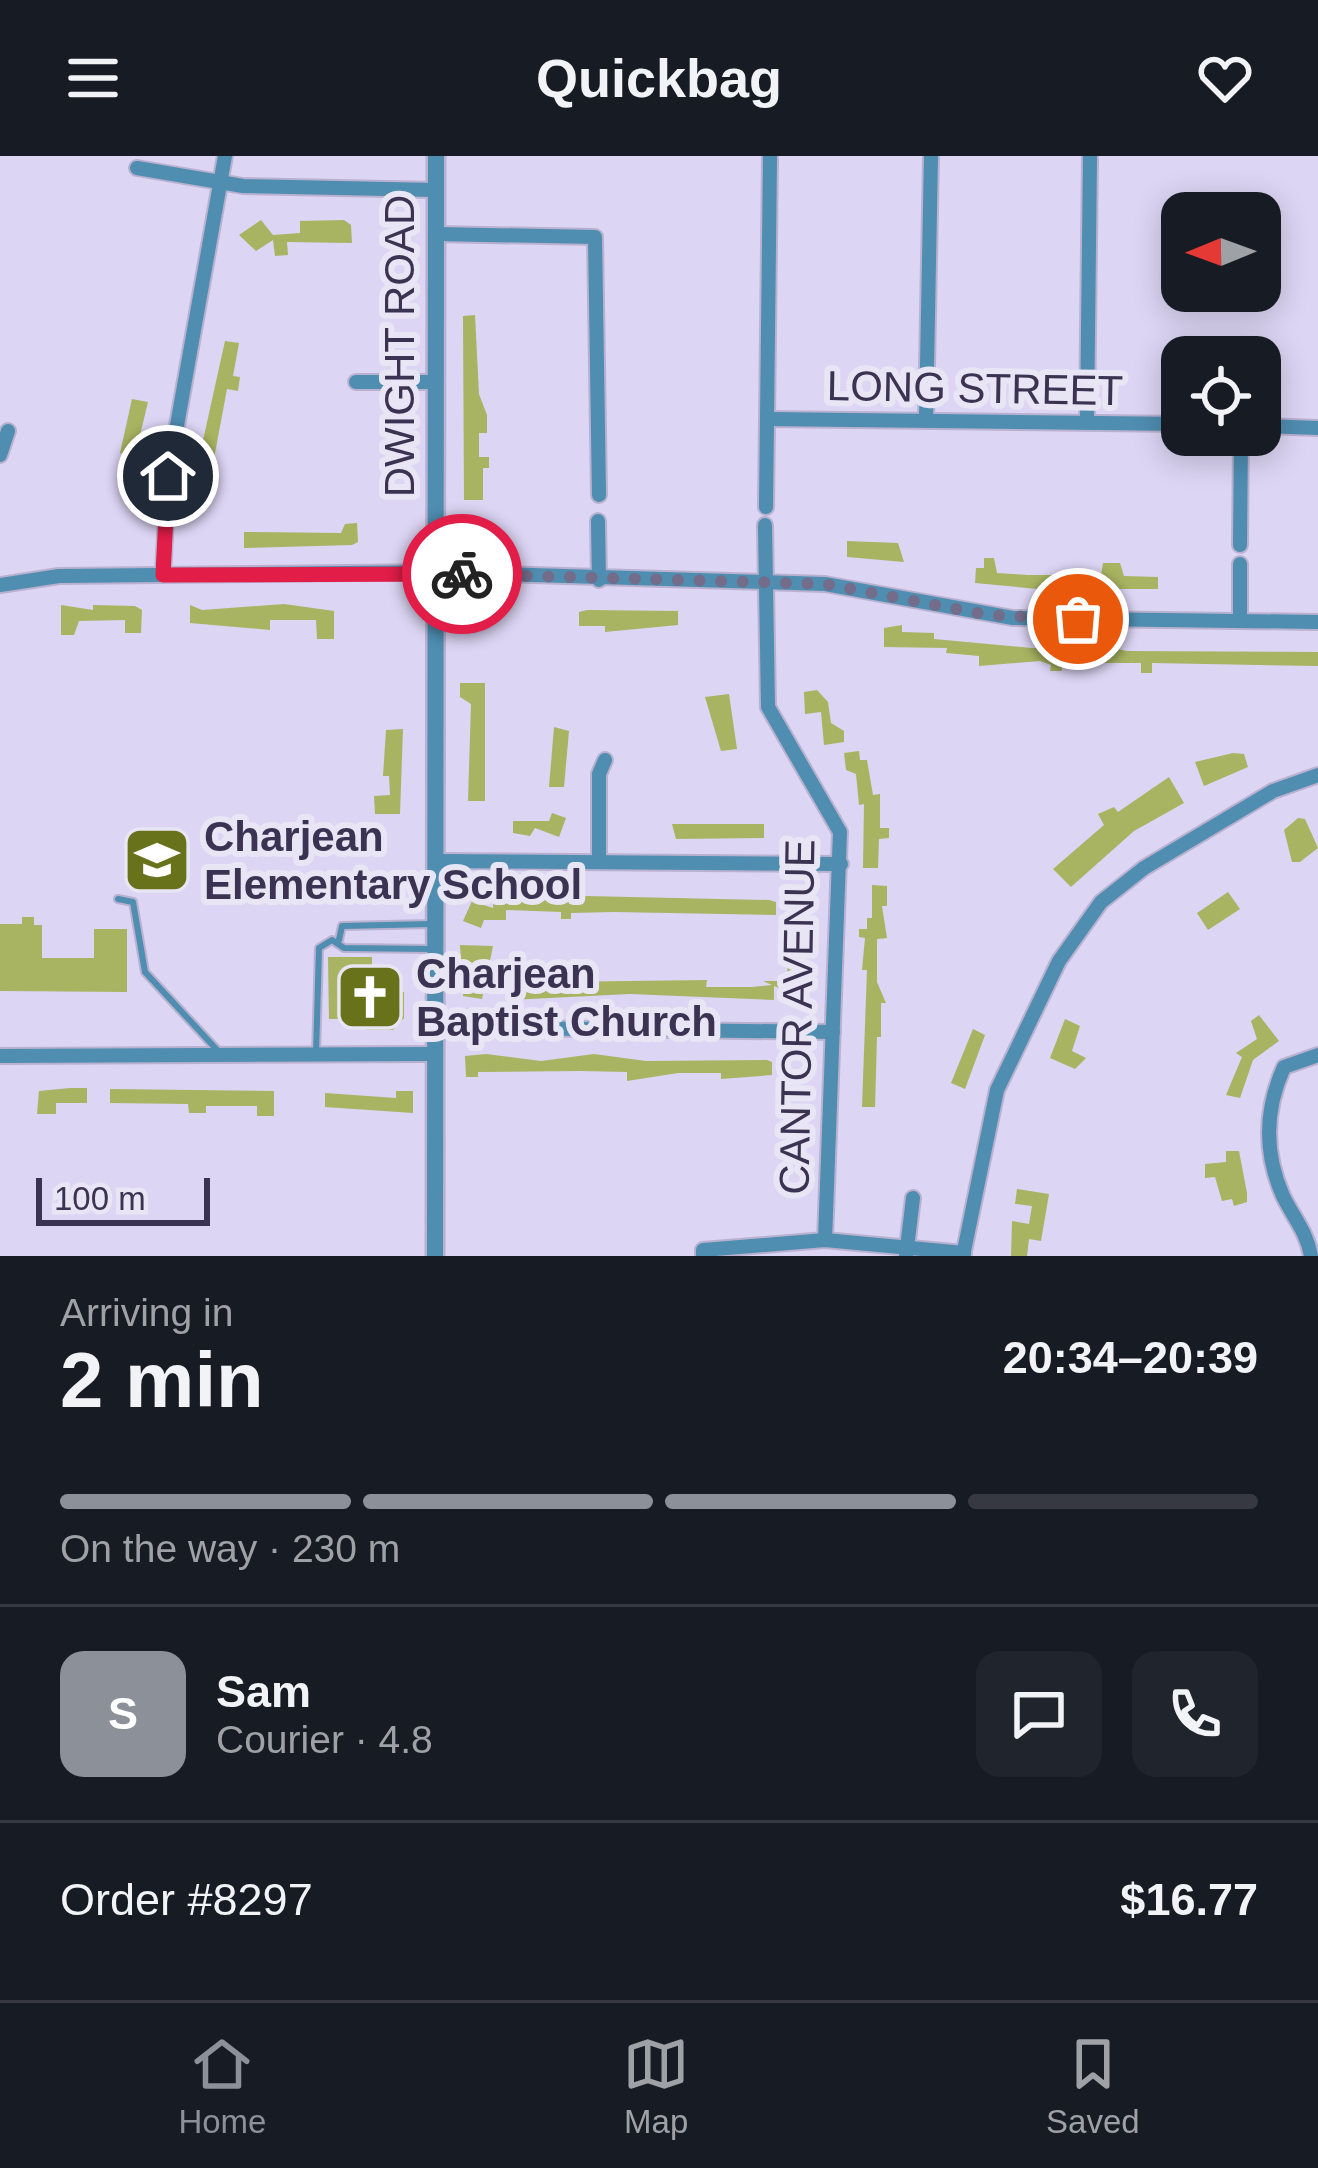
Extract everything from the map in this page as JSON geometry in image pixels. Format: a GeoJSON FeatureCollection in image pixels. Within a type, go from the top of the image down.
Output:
{"type":"FeatureCollection","features":[{"type":"Feature","properties":{"kind":"street"},"geometry":{"type":"LineString","coordinates":[[163,575],[168,476],[225,156]]}},
{"type":"Feature","properties":{"kind":"street","name":"DWIGHT ROAD"},"geometry":{"type":"LineString","coordinates":[[435,1256],[436,156]]}},
{"type":"Feature","properties":{"kind":"street"},"geometry":{"type":"LineString","coordinates":[[766,507],[770,156]]}},
{"type":"Feature","properties":{"kind":"street"},"geometry":{"type":"LineString","coordinates":[[926,419],[931,156]]}},
{"type":"Feature","properties":{"kind":"street"},"geometry":{"type":"LineString","coordinates":[[1087,420],[1090,156]]}},
{"type":"Feature","properties":{"kind":"street"},"geometry":{"type":"LineString","coordinates":[[137,168],[220,183],[435,190]]}},
{"type":"Feature","properties":{"kind":"street"},"geometry":{"type":"LineString","coordinates":[[436,235],[596,237],[599,495]]}},
{"type":"Feature","properties":{"kind":"street"},"geometry":{"type":"LineString","coordinates":[[356,382],[433,382]]}},
{"type":"Feature","properties":{"kind":"street","name":"LONG STREET"},"geometry":{"type":"LineString","coordinates":[[767,419],[1161,423]]}},
{"type":"Feature","properties":{"kind":"street"},"geometry":{"type":"LineString","coordinates":[[1281,427],[1318,428]]}},
{"type":"Feature","properties":{"kind":"street"},"geometry":{"type":"LineString","coordinates":[[0,454],[8,431]]}},
{"type":"Feature","properties":{"kind":"street"},"geometry":{"type":"LineString","coordinates":[[1240,545],[1241,456]]}},
{"type":"Feature","properties":{"kind":"street"},"geometry":{"type":"LineString","coordinates":[[598,521],[599,580]]}},
{"type":"Feature","properties":{"kind":"street","name":"CANTOR AVENUE"},"geometry":{"type":"LineString","coordinates":[[766,525],[768,707],[840,832],[825,1240]]}},
{"type":"Feature","properties":{"kind":"street"},"geometry":{"type":"LineString","coordinates":[[1240,564],[1240,620]]}},
{"type":"Feature","properties":{"kind":"street"},"geometry":{"type":"LineString","coordinates":[[0,585],[59,576],[436,572],[765,582],[871,590],[1013,618],[1318,622]]}},
{"type":"Feature","properties":{"kind":"street"},"geometry":{"type":"LineString","coordinates":[[598,860],[599,774],[604,760]]}},
{"type":"Feature","properties":{"kind":"street"},"geometry":{"type":"LineString","coordinates":[[703,1253],[825,1240],[964,1254],[998,1090],[1059,961],[1100,902],[1144,868],[1273,791],[1318,775]]}},
{"type":"Feature","properties":{"kind":"street"},"geometry":{"type":"LineString","coordinates":[[436,861],[841,864]]}},
{"type":"Feature","properties":{"kind":"street"},"geometry":{"type":"LineString","coordinates":[[436,1027],[832,1032]]}},
{"type":"Feature","properties":{"kind":"street"},"geometry":{"type":"LineString","coordinates":[[0,1056],[435,1054]]}},
{"type":"Feature","properties":{"kind":"street"},"geometry":{"type":"LineString","coordinates":[[1311,1256],[1308,1238],[1270,1161],[1270,1097],[1284,1067],[1318,1055]]}},
{"type":"Feature","properties":{"kind":"street"},"geometry":{"type":"LineString","coordinates":[[906,1251],[913,1198]]}},
{"type":"Feature","properties":{"kind":"lane"},"geometry":{"type":"LineString","coordinates":[[118,899],[133,902],[139,956],[153,984],[212,1039],[220,1055]]}},
{"type":"Feature","properties":{"kind":"lane"},"geometry":{"type":"LineString","coordinates":[[436,924],[341,926],[339,940],[344,948],[436,949]]}},
{"type":"Feature","properties":{"kind":"lane"},"geometry":{"type":"LineString","coordinates":[[316,1055],[317,954],[326,943],[339,940]]}},
{"type":"Feature","properties":{"kind":"building"},"geometry":{"type":"Polygon","coordinates":[[[261,220],[273,235],[300,233],[300,221],[344,220],[351,225],[352,243],[287,242],[288,255],[275,256],[273,240],[256,251],[239,235],[261,220]]]}},
{"type":"Feature","properties":{"kind":"building"},"geometry":{"type":"Polygon","coordinates":[[[475,315],[479,394],[487,415],[487,433],[479,433],[479,457],[489,457],[489,468],[483,468],[483,500],[464,500],[463,316],[475,315]]]}},
{"type":"Feature","properties":{"kind":"building"},"geometry":{"type":"Polygon","coordinates":[[[225,341],[239,343],[233,376],[240,377],[238,391],[227,389],[210,480],[215,481],[213,497],[196,494],[204,465],[198,463],[225,341]]]}},
{"type":"Feature","properties":{"kind":"building"},"geometry":{"type":"Polygon","coordinates":[[[132,399],[148,402],[135,456],[120,453],[132,399]]]}},
{"type":"Feature","properties":{"kind":"building"},"geometry":{"type":"Polygon","coordinates":[[[357,523],[358,542],[352,545],[244,548],[244,532],[341,533],[345,524],[357,523]]]}},
{"type":"Feature","properties":{"kind":"building"},"geometry":{"type":"Polygon","coordinates":[[[847,541],[898,543],[904,562],[847,557],[847,541]]]}},
{"type":"Feature","properties":{"kind":"building"},"geometry":{"type":"Polygon","coordinates":[[[984,558],[994,558],[997,573],[1028,575],[1101,575],[1103,563],[1120,563],[1124,576],[1158,577],[1158,589],[1038,589],[975,583],[976,568],[984,568],[984,558]]]}},
{"type":"Feature","properties":{"kind":"building"},"geometry":{"type":"Polygon","coordinates":[[[284,604],[334,611],[334,639],[317,639],[316,620],[270,620],[270,630],[190,623],[190,605],[202,610],[284,604]]]}},
{"type":"Feature","properties":{"kind":"building"},"geometry":{"type":"Polygon","coordinates":[[[61,605],[93,610],[93,605],[135,606],[142,610],[141,633],[125,633],[125,620],[79,621],[74,635],[61,635],[61,605]]]}},
{"type":"Feature","properties":{"kind":"building"},"geometry":{"type":"Polygon","coordinates":[[[587,610],[678,611],[678,625],[605,632],[605,626],[579,626],[579,612],[587,610]]]}},
{"type":"Feature","properties":{"kind":"building"},"geometry":{"type":"Polygon","coordinates":[[[902,625],[902,632],[934,633],[934,639],[1032,648],[1103,645],[1126,651],[1318,652],[1318,666],[1152,663],[1152,673],[1141,673],[1141,663],[1062,663],[1062,671],[1050,671],[1051,665],[1040,661],[979,666],[979,656],[946,653],[947,648],[884,647],[884,628],[902,625]]]}},
{"type":"Feature","properties":{"kind":"building"},"geometry":{"type":"Polygon","coordinates":[[[460,683],[485,683],[485,801],[468,801],[471,704],[460,697],[460,683]]]}},
{"type":"Feature","properties":{"kind":"building"},"geometry":{"type":"Polygon","coordinates":[[[817,690],[828,702],[831,723],[844,731],[844,742],[824,745],[821,712],[805,714],[804,692],[817,690]]]}},
{"type":"Feature","properties":{"kind":"building"},"geometry":{"type":"Polygon","coordinates":[[[729,694],[737,749],[721,751],[705,697],[729,694]]]}},
{"type":"Feature","properties":{"kind":"building"},"geometry":{"type":"Polygon","coordinates":[[[554,727],[569,731],[564,787],[549,787],[554,727]]]}},
{"type":"Feature","properties":{"kind":"building"},"geometry":{"type":"Polygon","coordinates":[[[403,729],[400,814],[375,814],[374,796],[390,795],[389,776],[383,776],[386,730],[403,729]]]}},
{"type":"Feature","properties":{"kind":"building"},"geometry":{"type":"Polygon","coordinates":[[[859,751],[860,760],[867,760],[873,795],[880,794],[880,828],[889,828],[889,838],[879,839],[878,868],[863,868],[864,804],[859,805],[856,774],[846,770],[844,753],[859,751]]]}},
{"type":"Feature","properties":{"kind":"building"},"geometry":{"type":"Polygon","coordinates":[[[1244,754],[1248,767],[1204,786],[1195,762],[1244,754]]]}},
{"type":"Feature","properties":{"kind":"building"},"geometry":{"type":"Polygon","coordinates":[[[1169,777],[1184,803],[1134,831],[1071,887],[1053,869],[1104,825],[1098,814],[1114,807],[1118,812],[1169,777]]]}},
{"type":"Feature","properties":{"kind":"building"},"geometry":{"type":"Polygon","coordinates":[[[552,813],[566,818],[559,837],[535,828],[530,836],[513,833],[513,821],[549,821],[552,813]]]}},
{"type":"Feature","properties":{"kind":"building"},"geometry":{"type":"Polygon","coordinates":[[[1298,818],[1305,819],[1318,848],[1300,862],[1292,862],[1284,830],[1298,818]]]}},
{"type":"Feature","properties":{"kind":"building"},"geometry":{"type":"Polygon","coordinates":[[[672,824],[764,824],[764,838],[676,839],[672,824]]]}},
{"type":"Feature","properties":{"kind":"building"},"geometry":{"type":"Polygon","coordinates":[[[872,885],[887,886],[887,906],[882,906],[887,938],[877,939],[877,982],[886,1003],[881,1003],[881,1037],[877,1037],[875,1107],[862,1107],[867,970],[862,970],[865,938],[859,937],[859,929],[867,929],[867,918],[872,918],[872,885]]]}},
{"type":"Feature","properties":{"kind":"building"},"geometry":{"type":"Polygon","coordinates":[[[1228,892],[1240,909],[1208,930],[1197,913],[1228,892]]]}},
{"type":"Feature","properties":{"kind":"building"},"geometry":{"type":"Polygon","coordinates":[[[493,894],[769,900],[776,902],[776,915],[614,912],[571,913],[571,919],[561,919],[561,912],[506,910],[506,920],[484,920],[481,928],[463,921],[472,901],[493,908],[493,894]]]}},
{"type":"Feature","properties":{"kind":"building"},"geometry":{"type":"Polygon","coordinates":[[[22,917],[34,917],[34,925],[42,925],[42,958],[94,958],[94,929],[127,929],[127,992],[0,991],[0,924],[22,924],[22,917]]]}},
{"type":"Feature","properties":{"kind":"building"},"geometry":{"type":"Polygon","coordinates":[[[460,945],[493,946],[482,999],[463,996],[460,945]]]}},
{"type":"Feature","properties":{"kind":"building"},"geometry":{"type":"Polygon","coordinates":[[[788,953],[802,953],[802,975],[795,994],[774,986],[774,1000],[630,994],[509,1000],[510,965],[553,966],[553,982],[707,980],[706,987],[752,987],[772,985],[763,981],[787,981],[788,953]]]}},
{"type":"Feature","properties":{"kind":"building"},"geometry":{"type":"Polygon","coordinates":[[[328,957],[372,957],[372,986],[378,992],[404,992],[404,1018],[393,1030],[366,1030],[366,1019],[329,1019],[328,957]]]}},
{"type":"Feature","properties":{"kind":"building"},"geometry":{"type":"Polygon","coordinates":[[[1259,1015],[1279,1041],[1253,1060],[1240,1098],[1226,1095],[1242,1057],[1236,1053],[1257,1039],[1251,1021],[1259,1015]]]}},
{"type":"Feature","properties":{"kind":"building"},"geometry":{"type":"Polygon","coordinates":[[[1065,1019],[1080,1026],[1072,1051],[1086,1058],[1075,1069],[1050,1058],[1065,1019]]]}},
{"type":"Feature","properties":{"kind":"building"},"geometry":{"type":"Polygon","coordinates":[[[973,1029],[985,1035],[965,1089],[951,1083],[973,1029]]]}},
{"type":"Feature","properties":{"kind":"building"},"geometry":{"type":"Polygon","coordinates":[[[594,1054],[646,1061],[767,1060],[772,1062],[772,1075],[721,1079],[721,1073],[678,1073],[627,1081],[627,1072],[581,1071],[478,1072],[478,1077],[466,1077],[465,1056],[541,1061],[594,1054]]]}},
{"type":"Feature","properties":{"kind":"building"},"geometry":{"type":"Polygon","coordinates":[[[87,1088],[87,1103],[56,1103],[56,1114],[37,1114],[39,1091],[87,1088]]]}},
{"type":"Feature","properties":{"kind":"building"},"geometry":{"type":"Polygon","coordinates":[[[110,1089],[274,1091],[274,1116],[257,1116],[257,1106],[206,1106],[206,1113],[189,1113],[188,1104],[110,1103],[110,1089]]]}},
{"type":"Feature","properties":{"kind":"building"},"geometry":{"type":"Polygon","coordinates":[[[396,1091],[413,1091],[413,1113],[325,1107],[325,1093],[396,1098],[396,1091]]]}},
{"type":"Feature","properties":{"kind":"building"},"geometry":{"type":"Polygon","coordinates":[[[1226,1151],[1239,1151],[1247,1193],[1247,1202],[1234,1206],[1232,1199],[1222,1201],[1215,1177],[1205,1178],[1205,1164],[1226,1162],[1226,1151]]]}},
{"type":"Feature","properties":{"kind":"building"},"geometry":{"type":"Polygon","coordinates":[[[1017,1189],[1049,1194],[1041,1241],[1029,1239],[1027,1256],[1011,1256],[1012,1221],[1029,1224],[1032,1206],[1015,1204],[1017,1189]]]}},
{"type":"Feature","properties":{"kind":"way so far"},"geometry":{"type":"LineString","coordinates":[[462,574],[825,584],[988,615],[1078,619]]}},
{"type":"Feature","properties":{"kind":"place","name":"Charjean Elementary School"},"geometry":{"type":"Point","coordinates":[157,860]}},
{"type":"Feature","properties":{"kind":"place","name":"Charjean Baptist Church"},"geometry":{"type":"Point","coordinates":[370,997]}},
{"type":"Feature","properties":{"kind":"route"},"geometry":{"type":"LineString","coordinates":[[168,476],[163,575],[462,574]]}}]}
